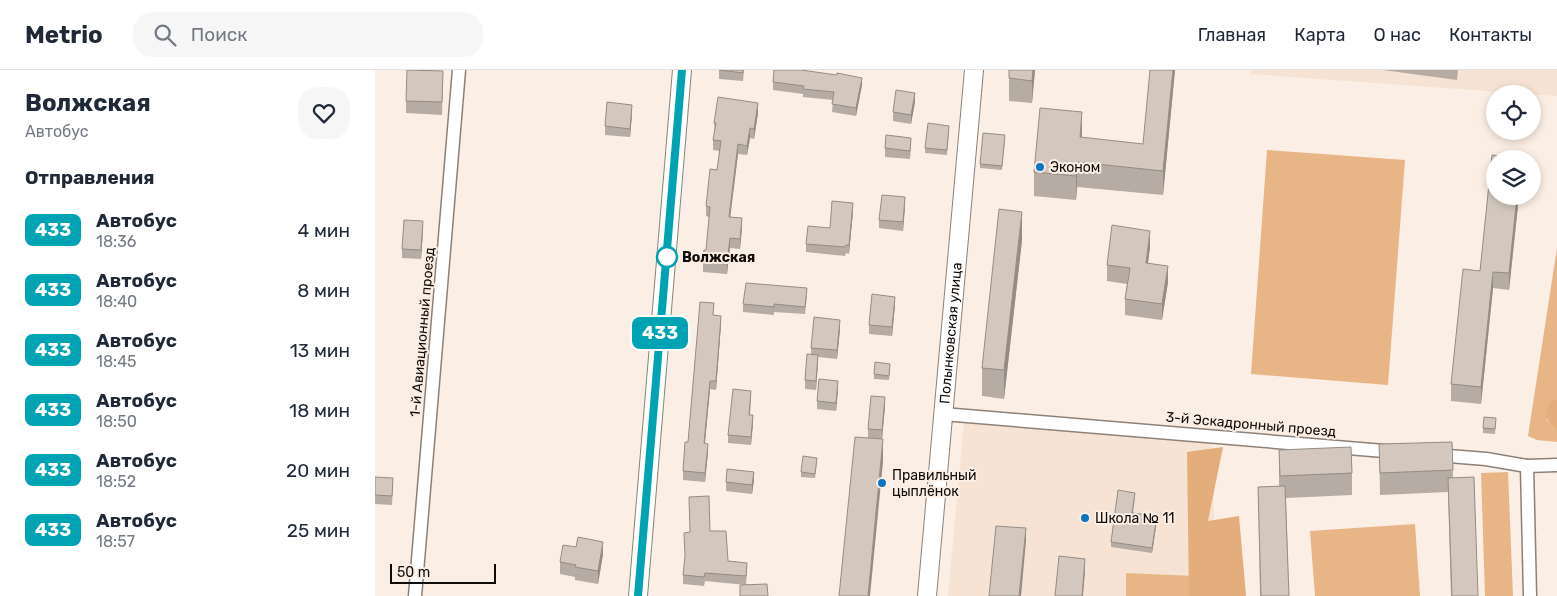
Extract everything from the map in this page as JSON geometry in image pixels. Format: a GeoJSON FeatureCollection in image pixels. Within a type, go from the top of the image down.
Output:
{"type":"FeatureCollection","features":[{"type":"Feature","properties":{"kind":"street","name":"1-й Авиационный проезд"},"geometry":{"type":"LineString","coordinates":[[415,596],[459,70]]}},
{"type":"Feature","properties":{"kind":"street"},"geometry":{"type":"LineString","coordinates":[[638,596],[682,70]]}},
{"type":"Feature","properties":{"kind":"street","name":"Полынковская улица"},"geometry":{"type":"LineString","coordinates":[[927,596],[974,70]]}},
{"type":"Feature","properties":{"kind":"street","name":"3-й Эскадронный проезд"},"geometry":{"type":"LineString","coordinates":[[943,414],[1407,452]]}},
{"type":"Feature","properties":{"kind":"street"},"geometry":{"type":"LineString","coordinates":[[1427,454],[1486,459],[1527,466],[1557,465]]}},
{"type":"Feature","properties":{"kind":"street"},"geometry":{"type":"LineString","coordinates":[[1527,466],[1530,596]]}},
{"type":"Feature","properties":{"kind":"shaded area"},"geometry":{"type":"Polygon","coordinates":[[[1251,70],[1557,70],[1557,96],[1541,95],[1541,85],[1486,85],[1486,91],[1250,74],[1251,70]]]}},
{"type":"Feature","properties":{"kind":"shaded area"},"geometry":{"type":"Polygon","coordinates":[[[1267,150],[1405,160],[1388,385],[1251,374],[1267,150]]]}},
{"type":"Feature","properties":{"kind":"shaded area"},"geometry":{"type":"Polygon","coordinates":[[[1557,248],[1557,400],[1551,400],[1547,420],[1557,431],[1557,442],[1537,440],[1528,436],[1557,248]]]}},
{"type":"Feature","properties":{"kind":"shaded area"},"geometry":{"type":"Polygon","coordinates":[[[1551,400],[1557,400],[1557,431],[1548,420],[1546,413],[1551,400]]]}},
{"type":"Feature","properties":{"kind":"shaded area","name":"Школа № 11"},"geometry":{"type":"Polygon","coordinates":[[[964,422],[1212,441],[1216,596],[948,596],[964,422]]]}},
{"type":"Feature","properties":{"kind":"shaded area"},"geometry":{"type":"Polygon","coordinates":[[[1223,447],[1208,521],[1239,516],[1246,596],[1189,596],[1187,452],[1223,447]]]}},
{"type":"Feature","properties":{"kind":"shaded area"},"geometry":{"type":"Polygon","coordinates":[[[1508,472],[1513,596],[1485,596],[1481,473],[1508,472]]]}},
{"type":"Feature","properties":{"kind":"shaded area"},"geometry":{"type":"Polygon","coordinates":[[[1415,524],[1420,596],[1315,596],[1310,531],[1415,524]]]}},
{"type":"Feature","properties":{"kind":"shaded area"},"geometry":{"type":"Polygon","coordinates":[[[1126,573],[1194,576],[1194,596],[1126,596],[1126,573]]]}},
{"type":"Feature","properties":{"kind":"building"},"geometry":{"type":"Polygon","coordinates":[[[407,70],[443,71],[442,102],[406,101],[407,70]]]}},
{"type":"Feature","properties":{"kind":"building"},"geometry":{"type":"Polygon","coordinates":[[[719,70],[743,70],[743,73],[719,70]]]}},
{"type":"Feature","properties":{"kind":"building"},"geometry":{"type":"Polygon","coordinates":[[[774,70],[801,70],[837,75],[837,73],[862,78],[856,108],[832,104],[834,92],[803,89],[804,86],[773,82],[774,70]]]}},
{"type":"Feature","properties":{"kind":"building"},"geometry":{"type":"Polygon","coordinates":[[[1009,70],[1033,70],[1032,81],[1009,78],[1009,70]]]}},
{"type":"Feature","properties":{"kind":"building"},"geometry":{"type":"Polygon","coordinates":[[[1150,70],[1173,70],[1163,171],[1077,162],[1076,176],[1034,172],[1040,108],[1082,112],[1080,137],[1143,144],[1150,70]]]}},
{"type":"Feature","properties":{"kind":"building"},"geometry":{"type":"Polygon","coordinates":[[[896,90],[915,93],[911,115],[893,112],[896,90]]]}},
{"type":"Feature","properties":{"kind":"building"},"geometry":{"type":"Polygon","coordinates":[[[718,97],[758,103],[754,129],[750,128],[747,146],[738,144],[729,217],[742,218],[740,239],[730,238],[727,264],[703,262],[710,207],[706,206],[710,169],[717,170],[721,141],[713,140],[718,97]]]}},
{"type":"Feature","properties":{"kind":"building"},"geometry":{"type":"Polygon","coordinates":[[[607,102],[632,105],[630,129],[605,126],[607,102]]]}},
{"type":"Feature","properties":{"kind":"building"},"geometry":{"type":"Polygon","coordinates":[[[928,123],[949,126],[947,150],[925,148],[928,123]]]}},
{"type":"Feature","properties":{"kind":"building"},"geometry":{"type":"Polygon","coordinates":[[[983,133],[1005,135],[1002,166],[980,164],[983,133]]]}},
{"type":"Feature","properties":{"kind":"building"},"geometry":{"type":"Polygon","coordinates":[[[886,135],[911,138],[910,151],[885,148],[886,135]]]}},
{"type":"Feature","properties":{"kind":"building"},"geometry":{"type":"Polygon","coordinates":[[[882,195],[905,197],[903,222],[879,220],[882,195]]]}},
{"type":"Feature","properties":{"kind":"building"},"geometry":{"type":"Polygon","coordinates":[[[832,201],[853,203],[849,245],[845,247],[806,244],[808,226],[830,228],[832,201]]]}},
{"type":"Feature","properties":{"kind":"building"},"geometry":{"type":"Polygon","coordinates":[[[1487,205],[1516,205],[1509,273],[1493,272],[1481,387],[1451,384],[1463,269],[1480,271],[1487,205]]]}},
{"type":"Feature","properties":{"kind":"building"},"geometry":{"type":"Polygon","coordinates":[[[999,209],[1022,212],[1004,370],[982,368],[999,209]]]}},
{"type":"Feature","properties":{"kind":"building"},"geometry":{"type":"Polygon","coordinates":[[[404,220],[423,221],[421,250],[402,249],[404,220]]]}},
{"type":"Feature","properties":{"kind":"building"},"geometry":{"type":"Polygon","coordinates":[[[1112,225],[1150,231],[1146,263],[1168,266],[1162,304],[1125,299],[1130,268],[1107,265],[1112,225]]]}},
{"type":"Feature","properties":{"kind":"building"},"geometry":{"type":"Polygon","coordinates":[[[746,283],[807,288],[805,307],[743,304],[746,283]]]}},
{"type":"Feature","properties":{"kind":"building"},"geometry":{"type":"Polygon","coordinates":[[[872,294],[895,297],[892,327],[869,325],[872,294]]]}},
{"type":"Feature","properties":{"kind":"building"},"geometry":{"type":"Polygon","coordinates":[[[700,302],[714,303],[713,315],[721,316],[716,381],[710,381],[704,443],[708,444],[705,473],[683,471],[685,442],[688,442],[700,302]]]}},
{"type":"Feature","properties":{"kind":"building"},"geometry":{"type":"Polygon","coordinates":[[[814,317],[840,320],[837,350],[811,348],[814,317]]]}},
{"type":"Feature","properties":{"kind":"building"},"geometry":{"type":"Polygon","coordinates":[[[807,354],[818,355],[816,381],[805,380],[807,354]]]}},
{"type":"Feature","properties":{"kind":"building"},"geometry":{"type":"Polygon","coordinates":[[[875,362],[890,364],[889,376],[874,374],[875,362]]]}},
{"type":"Feature","properties":{"kind":"building"},"geometry":{"type":"Polygon","coordinates":[[[819,379],[838,381],[836,403],[817,401],[819,379]]]}},
{"type":"Feature","properties":{"kind":"building"},"geometry":{"type":"Polygon","coordinates":[[[733,389],[751,391],[749,415],[753,415],[751,437],[728,435],[733,389]]]}},
{"type":"Feature","properties":{"kind":"building"},"geometry":{"type":"Polygon","coordinates":[[[871,396],[885,397],[882,430],[868,429],[871,396]]]}},
{"type":"Feature","properties":{"kind":"building"},"geometry":{"type":"Polygon","coordinates":[[[1484,417],[1496,418],[1495,429],[1483,428],[1484,417]]]}},
{"type":"Feature","properties":{"kind":"building"},"geometry":{"type":"Polygon","coordinates":[[[855,437],[883,439],[868,596],[839,596],[855,437]]]}},
{"type":"Feature","properties":{"kind":"building"},"geometry":{"type":"Polygon","coordinates":[[[1452,442],[1453,470],[1380,473],[1379,444],[1452,442]]]}},
{"type":"Feature","properties":{"kind":"building"},"geometry":{"type":"Polygon","coordinates":[[[1351,447],[1352,473],[1280,476],[1279,450],[1351,447]]]}},
{"type":"Feature","properties":{"kind":"building"},"geometry":{"type":"Polygon","coordinates":[[[803,456],[817,458],[815,474],[801,472],[803,456]]]}},
{"type":"Feature","properties":{"kind":"building"},"geometry":{"type":"Polygon","coordinates":[[[727,469],[754,472],[752,485],[726,482],[727,469]]]}},
{"type":"Feature","properties":{"kind":"building"},"geometry":{"type":"Polygon","coordinates":[[[375,477],[393,478],[392,496],[375,495],[375,477]]]}},
{"type":"Feature","properties":{"kind":"building"},"geometry":{"type":"Polygon","coordinates":[[[1474,477],[1478,596],[1452,596],[1448,478],[1474,477]]]}},
{"type":"Feature","properties":{"kind":"building"},"geometry":{"type":"Polygon","coordinates":[[[1285,486],[1289,596],[1261,596],[1258,487],[1285,486]]]}},
{"type":"Feature","properties":{"kind":"building"},"geometry":{"type":"Polygon","coordinates":[[[1118,490],[1135,493],[1132,513],[1157,516],[1152,548],[1111,542],[1118,490]]]}},
{"type":"Feature","properties":{"kind":"building"},"geometry":{"type":"Polygon","coordinates":[[[709,496],[710,531],[726,531],[728,561],[747,563],[746,576],[705,573],[704,577],[683,575],[685,556],[684,533],[690,532],[689,497],[709,496]]]}},
{"type":"Feature","properties":{"kind":"building"},"geometry":{"type":"Polygon","coordinates":[[[996,526],[1026,528],[1019,596],[989,596],[996,526]]]}},
{"type":"Feature","properties":{"kind":"building"},"geometry":{"type":"Polygon","coordinates":[[[578,537],[603,542],[598,571],[560,562],[563,545],[576,547],[578,537]]]}},
{"type":"Feature","properties":{"kind":"building"},"geometry":{"type":"Polygon","coordinates":[[[1059,556],[1085,559],[1082,596],[1055,596],[1059,556]]]}},
{"type":"Feature","properties":{"kind":"building"},"geometry":{"type":"Polygon","coordinates":[[[767,584],[768,596],[740,596],[740,585],[767,584]]]}},
{"type":"Feature","properties":{"kind":"bus line","name":"433"},"geometry":{"type":"LineString","coordinates":[[638,596],[682,70]]}},
{"type":"Feature","properties":{"kind":"place","name":"Эконом"},"geometry":{"type":"Point","coordinates":[1040,167]}},
{"type":"Feature","properties":{"kind":"place","name":"Волжская"},"geometry":{"type":"Point","coordinates":[667,257]}},
{"type":"Feature","properties":{"kind":"place","name":"Правильный цыплёнок"},"geometry":{"type":"Point","coordinates":[882,483]}},
{"type":"Feature","properties":{"kind":"place","name":"Школа № 11"},"geometry":{"type":"Point","coordinates":[1085,518]}}]}
